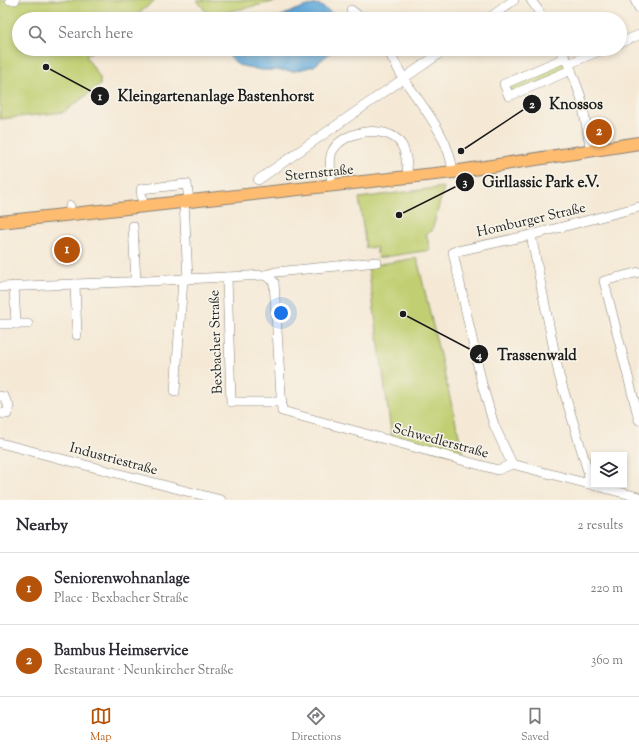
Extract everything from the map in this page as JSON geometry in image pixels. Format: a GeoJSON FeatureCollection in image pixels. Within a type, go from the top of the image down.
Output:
{"type":"FeatureCollection","features":[{"type":"Feature","properties":{"kind":"main road","name":"Sternstraße"},"geometry":{"type":"LineString","coordinates":[[0,222],[70,210],[143,206],[408,178],[639,143]]}},
{"type":"Feature","properties":{"kind":"street"},"geometry":{"type":"LineString","coordinates":[[10,0],[15,0]]}},
{"type":"Feature","properties":{"kind":"street"},"geometry":{"type":"LineString","coordinates":[[498,12],[514,0]]}},
{"type":"Feature","properties":{"kind":"street"},"geometry":{"type":"LineString","coordinates":[[531,0],[539,12]]}},
{"type":"Feature","properties":{"kind":"street"},"geometry":{"type":"LineString","coordinates":[[635,0],[639,8]]}},
{"type":"Feature","properties":{"kind":"street"},"geometry":{"type":"LineString","coordinates":[[627,40],[639,35]]}},
{"type":"Feature","properties":{"kind":"street"},"geometry":{"type":"LineString","coordinates":[[391,56],[404,79],[435,124],[449,155],[453,172]]}},
{"type":"Feature","properties":{"kind":"street"},"geometry":{"type":"LineString","coordinates":[[258,180],[436,56]]}},
{"type":"Feature","properties":{"kind":"street"},"geometry":{"type":"LineString","coordinates":[[564,56],[581,97],[591,151]]}},
{"type":"Feature","properties":{"kind":"street"},"geometry":{"type":"LineString","coordinates":[[568,64],[509,96],[504,84],[568,64],[587,56]]}},
{"type":"Feature","properties":{"kind":"street"},"geometry":{"type":"LineString","coordinates":[[332,186],[330,167],[331,154],[335,147],[342,140],[352,134],[365,132],[388,134],[397,138],[404,151],[408,178]]}},
{"type":"Feature","properties":{"kind":"street"},"geometry":{"type":"LineString","coordinates":[[143,206],[141,189],[187,184],[186,279],[175,392]]}},
{"type":"Feature","properties":{"kind":"street","name":"Homburger Straße"},"geometry":{"type":"LineString","coordinates":[[512,464],[494,425],[482,384],[453,252],[531,235],[639,207]]}},
{"type":"Feature","properties":{"kind":"street"},"geometry":{"type":"LineString","coordinates":[[133,226],[136,282]]}},
{"type":"Feature","properties":{"kind":"street"},"geometry":{"type":"LineString","coordinates":[[531,235],[559,375],[589,474],[587,483]]}},
{"type":"Feature","properties":{"kind":"street","name":"Bexbacher Straße"},"geometry":{"type":"LineString","coordinates":[[0,287],[227,277],[267,277],[276,272],[377,262]]}},
{"type":"Feature","properties":{"kind":"street"},"geometry":{"type":"LineString","coordinates":[[639,272],[604,281],[639,420]]}},
{"type":"Feature","properties":{"kind":"street","name":"Bexbacher Straße"},"geometry":{"type":"LineString","coordinates":[[227,277],[231,402],[282,406]]}},
{"type":"Feature","properties":{"kind":"street"},"geometry":{"type":"LineString","coordinates":[[267,277],[274,282],[282,406]]}},
{"type":"Feature","properties":{"kind":"street"},"geometry":{"type":"LineString","coordinates":[[75,284],[77,335]]}},
{"type":"Feature","properties":{"kind":"street"},"geometry":{"type":"LineString","coordinates":[[14,286],[16,324]]}},
{"type":"Feature","properties":{"kind":"street"},"geometry":{"type":"LineString","coordinates":[[0,324],[28,324]]}},
{"type":"Feature","properties":{"kind":"street"},"geometry":{"type":"LineString","coordinates":[[2,396],[9,406],[3,413]]}},
{"type":"Feature","properties":{"kind":"street","name":"Schwedlerstraße"},"geometry":{"type":"LineString","coordinates":[[282,406],[498,470],[512,464],[639,497]]}},
{"type":"Feature","properties":{"kind":"street","name":"Industriestraße"},"geometry":{"type":"LineString","coordinates":[[0,443],[221,500]]}},
{"type":"Feature","properties":{"kind":"green space"},"geometry":{"type":"Polygon","coordinates":[[[0,0],[12,0],[15,4],[21,0],[155,0],[140,12],[12,12],[12,56],[86,56],[100,78],[100,85],[64,112],[0,119],[0,0]]]}},
{"type":"Feature","properties":{"kind":"green space"},"geometry":{"type":"Polygon","coordinates":[[[197,0],[282,0],[227,12],[206,12],[197,0]]]}},
{"type":"Feature","properties":{"kind":"green space"},"geometry":{"type":"Polygon","coordinates":[[[565,58],[571,70],[509,96],[504,84],[565,58]]]}},
{"type":"Feature","properties":{"kind":"green space"},"geometry":{"type":"Polygon","coordinates":[[[444,187],[432,231],[426,233],[430,250],[378,258],[376,247],[366,248],[359,198],[444,187]]]}},
{"type":"Feature","properties":{"kind":"green space"},"geometry":{"type":"Polygon","coordinates":[[[417,258],[464,457],[392,439],[368,266],[417,258]]]}},
{"type":"Feature","properties":{"kind":"water"},"geometry":{"type":"Polygon","coordinates":[[[318,4],[330,12],[291,12],[303,7],[318,4]]]}},
{"type":"Feature","properties":{"kind":"water"},"geometry":{"type":"Polygon","coordinates":[[[326,56],[314,66],[295,71],[260,70],[238,65],[230,57],[326,56]]]}},
{"type":"Feature","properties":{"kind":"place","name":"Kleingartenanlage Bastenhorst"},"geometry":{"type":"Point","coordinates":[46,67]}},
{"type":"Feature","properties":{"kind":"place","name":"Bambus Heimservice"},"geometry":{"type":"Point","coordinates":[599,132]}},
{"type":"Feature","properties":{"kind":"place","name":"Knossos"},"geometry":{"type":"Point","coordinates":[461,151]}},
{"type":"Feature","properties":{"kind":"place","name":"Girllassic Park e.V."},"geometry":{"type":"Point","coordinates":[399,215]}},
{"type":"Feature","properties":{"kind":"place","name":"Seniorenwohnanlage"},"geometry":{"type":"Point","coordinates":[67,250]}},
{"type":"Feature","properties":{"kind":"place","name":"Trassenwald"},"geometry":{"type":"Point","coordinates":[403,314]}}]}
